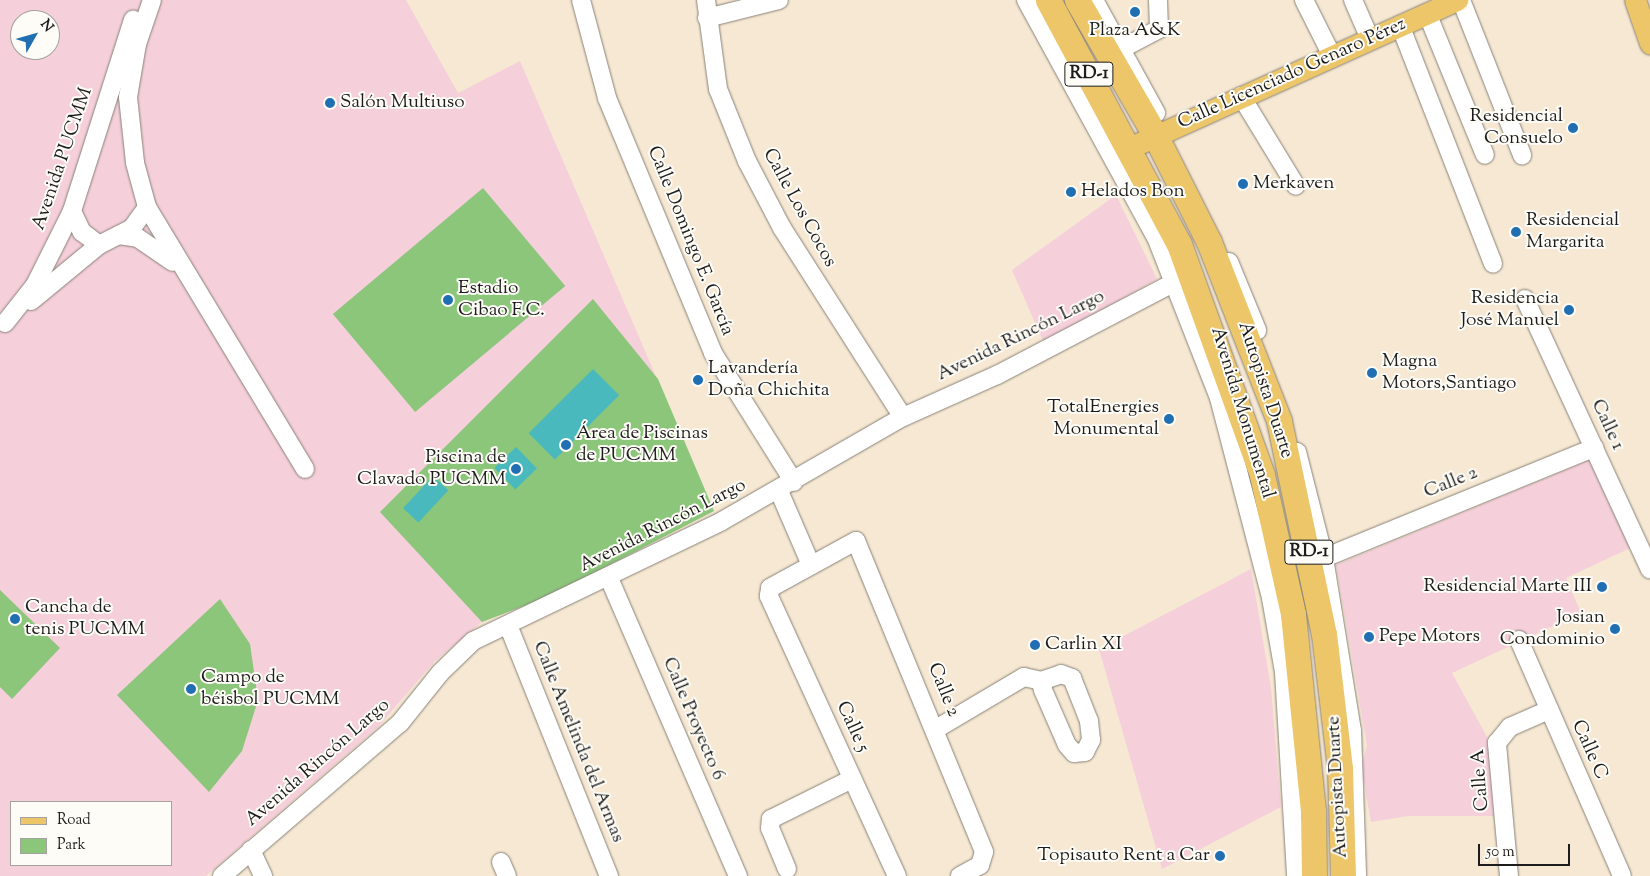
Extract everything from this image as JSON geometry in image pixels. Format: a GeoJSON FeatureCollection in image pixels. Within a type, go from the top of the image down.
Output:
{"type":"FeatureCollection","features":[{"type":"Feature","properties":{"kind":"highway","name":"Autopista Duarte"},"geometry":{"type":"LineString","coordinates":[[1048,0],[1131,147],[1179,244],[1262,475],[1293,614],[1313,811],[1309,874]]}},
{"type":"Feature","properties":{"kind":"highway","name":"Autopista Duarte"},"geometry":{"type":"LineString","coordinates":[[1077,0],[1161,133],[1209,242],[1279,421],[1324,634],[1340,769],[1343,876]]}},
{"type":"Feature","properties":{"kind":"highway"},"geometry":{"type":"LineString","coordinates":[[1224,367],[1219,398],[1247,434]]}},
{"type":"Feature","properties":{"kind":"main road","name":"Calle Licenciado Genaro Pérez"},"geometry":{"type":"LineString","coordinates":[[1131,147],[1241,96],[1459,0]]}},
{"type":"Feature","properties":{"kind":"main road"},"geometry":{"type":"LineString","coordinates":[[1635,0],[1650,43]]}},
{"type":"Feature","properties":{"kind":"street","name":"Avenida PUCMM"},"geometry":{"type":"LineString","coordinates":[[2,325],[35,285],[72,211],[113,76],[142,0]]}},
{"type":"Feature","properties":{"kind":"street"},"geometry":{"type":"LineString","coordinates":[[152,0],[137,44],[128,97],[136,163],[147,207],[182,270],[305,469]]}},
{"type":"Feature","properties":{"kind":"street","name":"Calle Domingo E. García"},"geometry":{"type":"LineString","coordinates":[[581,0],[607,98],[713,353],[786,486],[811,565]]}},
{"type":"Feature","properties":{"kind":"street","name":"Calle Los Cocos"},"geometry":{"type":"LineString","coordinates":[[706,0],[718,89],[747,161],[782,228],[903,417]]}},
{"type":"Feature","properties":{"kind":"street"},"geometry":{"type":"LineString","coordinates":[[707,18],[779,0]]}},
{"type":"Feature","properties":{"kind":"street","name":"Avenida Monumental"},"geometry":{"type":"LineString","coordinates":[[1026,0],[1125,176],[1174,282],[1219,398],[1276,626],[1309,874]]}},
{"type":"Feature","properties":{"kind":"street","name":"Avenida Monumental"},"geometry":{"type":"LineString","coordinates":[[1094,0],[1121,49],[1161,133],[1242,291],[1283,403],[1324,558],[1352,730],[1357,876]]}},
{"type":"Feature","properties":{"kind":"street"},"geometry":{"type":"LineString","coordinates":[[1121,49],[1159,29],[1162,22],[1157,0]]}},
{"type":"Feature","properties":{"kind":"street"},"geometry":{"type":"LineString","coordinates":[[1304,0],[1332,56]]}},
{"type":"Feature","properties":{"kind":"street"},"geometry":{"type":"LineString","coordinates":[[1353,0],[1370,39]]}},
{"type":"Feature","properties":{"kind":"street"},"geometry":{"type":"LineString","coordinates":[[1459,0],[1522,155]]}},
{"type":"Feature","properties":{"kind":"street"},"geometry":{"type":"LineString","coordinates":[[1427,13],[1485,155]]}},
{"type":"Feature","properties":{"kind":"street"},"geometry":{"type":"LineString","coordinates":[[1400,26],[1492,263]]}},
{"type":"Feature","properties":{"kind":"street"},"geometry":{"type":"LineString","coordinates":[[1241,96],[1296,186]]}},
{"type":"Feature","properties":{"kind":"street","name":"Avenida PUCMM"},"geometry":{"type":"LineString","coordinates":[[2,325],[99,245],[141,220],[147,207]]}},
{"type":"Feature","properties":{"kind":"street"},"geometry":{"type":"LineString","coordinates":[[72,211],[82,232],[99,245]]}},
{"type":"Feature","properties":{"kind":"street"},"geometry":{"type":"LineString","coordinates":[[119,234],[159,249],[182,270]]}},
{"type":"Feature","properties":{"kind":"street","name":"Avenida Rincón Largo"},"geometry":{"type":"LineString","coordinates":[[222,876],[400,723],[440,672],[473,641],[609,578],[786,486],[903,417],[997,375],[1174,282]]}},
{"type":"Feature","properties":{"kind":"street","name":"Calle 1"},"geometry":{"type":"LineString","coordinates":[[1525,299],[1594,448],[1646,550],[1650,569]]}},
{"type":"Feature","properties":{"kind":"street","name":"Calle 2"},"geometry":{"type":"LineString","coordinates":[[1324,558],[1594,448]]}},
{"type":"Feature","properties":{"kind":"street","name":"Calle 2"},"geometry":{"type":"LineString","coordinates":[[811,565],[856,541],[936,729],[985,858],[980,866],[960,876]]}},
{"type":"Feature","properties":{"kind":"street","name":"Calle 5"},"geometry":{"type":"LineString","coordinates":[[811,565],[770,588],[769,596],[896,876]]}},
{"type":"Feature","properties":{"kind":"street","name":"Calle Proyecto 6"},"geometry":{"type":"LineString","coordinates":[[609,578],[738,876]]}},
{"type":"Feature","properties":{"kind":"street","name":"Calle Amelinda del Armas"},"geometry":{"type":"LineString","coordinates":[[508,625],[608,876]]}},
{"type":"Feature","properties":{"kind":"street","name":"Calle C"},"geometry":{"type":"LineString","coordinates":[[1519,640],[1622,876]]}},
{"type":"Feature","properties":{"kind":"street"},"geometry":{"type":"LineString","coordinates":[[936,729],[1024,677],[1041,682]]}},
{"type":"Feature","properties":{"kind":"street","name":"Calle A"},"geometry":{"type":"LineString","coordinates":[[1509,876],[1497,743],[1510,727],[1549,710]]}},
{"type":"Feature","properties":{"kind":"street"},"geometry":{"type":"LineString","coordinates":[[787,869],[770,828],[772,819],[852,779]]}},
{"type":"Feature","properties":{"kind":"street"},"geometry":{"type":"LineString","coordinates":[[251,850],[263,876]]}},
{"type":"Feature","properties":{"kind":"shaded area"},"geometry":{"type":"Polygon","coordinates":[[[0,0],[406,0],[458,93],[520,61],[714,511],[545,598],[482,622],[435,661],[377,728],[206,876],[0,876],[0,0]]]}},
{"type":"Feature","properties":{"kind":"shaded area"},"geometry":{"type":"Polygon","coordinates":[[[1116,195],[1157,279],[1044,343],[1012,270],[1116,195]]]}},
{"type":"Feature","properties":{"kind":"shaded area"},"geometry":{"type":"Polygon","coordinates":[[[1592,459],[1639,544],[1566,578],[1581,613],[1452,673],[1487,737],[1496,816],[1408,816],[1371,822],[1361,766],[1367,746],[1336,565],[1592,459]]]}},
{"type":"Feature","properties":{"kind":"shaded area"},"geometry":{"type":"Polygon","coordinates":[[[1251,569],[1271,688],[1281,807],[1162,869],[1099,649],[1251,569]]]}},
{"type":"Feature","properties":{"kind":"green space","name":"Estadio Cibao F.C."},"geometry":{"type":"Polygon","coordinates":[[[483,188],[565,286],[415,412],[333,314],[483,188]]]}},
{"type":"Feature","properties":{"kind":"green space","name":"Área de Piscinas de PUCMM"},"geometry":{"type":"Polygon","coordinates":[[[593,299],[658,379],[714,511],[545,598],[482,622],[380,512],[593,299]]]}},
{"type":"Feature","properties":{"kind":"green space","name":"Cancha de tenis PUCMM"},"geometry":{"type":"Polygon","coordinates":[[[0,590],[60,648],[12,699],[0,687],[0,590]]]}},
{"type":"Feature","properties":{"kind":"green space","name":"Campo de béisbol PUCMM"},"geometry":{"type":"Polygon","coordinates":[[[220,599],[250,644],[258,700],[242,751],[209,792],[117,695],[220,599]]]}},
{"type":"Feature","properties":{"kind":"water"},"geometry":{"type":"Polygon","coordinates":[[[593,369],[619,395],[555,460],[529,433],[593,369]]]}},
{"type":"Feature","properties":{"kind":"water","name":"Piscina de Clavado PUCMM"},"geometry":{"type":"Polygon","coordinates":[[[516,447],[537,469],[515,489],[494,468],[516,447]]]}},
{"type":"Feature","properties":{"kind":"water"},"geometry":{"type":"Polygon","coordinates":[[[433,476],[448,490],[418,523],[403,508],[433,476]]]}},
{"type":"Feature","properties":{"kind":"place","name":"Plaza A&K"},"geometry":{"type":"Point","coordinates":[1135,12]}},
{"type":"Feature","properties":{"kind":"place","name":"Salón Multiuso"},"geometry":{"type":"Point","coordinates":[330,103]}},
{"type":"Feature","properties":{"kind":"place","name":"Residencial Consuelo"},"geometry":{"type":"Point","coordinates":[1573,128]}},
{"type":"Feature","properties":{"kind":"place","name":"Merkaven"},"geometry":{"type":"Point","coordinates":[1243,184]}},
{"type":"Feature","properties":{"kind":"place","name":"Helados Bon"},"geometry":{"type":"Point","coordinates":[1071,192]}},
{"type":"Feature","properties":{"kind":"place","name":"Residencial Margarita"},"geometry":{"type":"Point","coordinates":[1516,232]}},
{"type":"Feature","properties":{"kind":"place","name":"Estadio Cibao F.C."},"geometry":{"type":"Point","coordinates":[448,300]}},
{"type":"Feature","properties":{"kind":"place","name":"Residencia José Manuel"},"geometry":{"type":"Point","coordinates":[1569,310]}},
{"type":"Feature","properties":{"kind":"place","name":"Magna Motors,Santiago"},"geometry":{"type":"Point","coordinates":[1372,373]}},
{"type":"Feature","properties":{"kind":"place","name":"Lavandería Doña Chichita"},"geometry":{"type":"Point","coordinates":[698,380]}},
{"type":"Feature","properties":{"kind":"place","name":"TotalEnergies Monumental"},"geometry":{"type":"Point","coordinates":[1169,419]}},
{"type":"Feature","properties":{"kind":"place","name":"Área de Piscinas de PUCMM"},"geometry":{"type":"Point","coordinates":[566,445]}},
{"type":"Feature","properties":{"kind":"place","name":"Piscina de Clavado PUCMM"},"geometry":{"type":"Point","coordinates":[516,469]}},
{"type":"Feature","properties":{"kind":"place","name":"Residencial Marte III"},"geometry":{"type":"Point","coordinates":[1602,587]}},
{"type":"Feature","properties":{"kind":"place","name":"Cancha de tenis PUCMM"},"geometry":{"type":"Point","coordinates":[15,619]}},
{"type":"Feature","properties":{"kind":"place","name":"Josian Condominio"},"geometry":{"type":"Point","coordinates":[1615,629]}},
{"type":"Feature","properties":{"kind":"place","name":"Pepe Motors"},"geometry":{"type":"Point","coordinates":[1369,637]}},
{"type":"Feature","properties":{"kind":"place","name":"Carlin XI"},"geometry":{"type":"Point","coordinates":[1035,645]}},
{"type":"Feature","properties":{"kind":"place","name":"Campo de béisbol PUCMM"},"geometry":{"type":"Point","coordinates":[191,689]}},
{"type":"Feature","properties":{"kind":"place","name":"Topisauto Rent a Car"},"geometry":{"type":"Point","coordinates":[1220,856]}}]}
